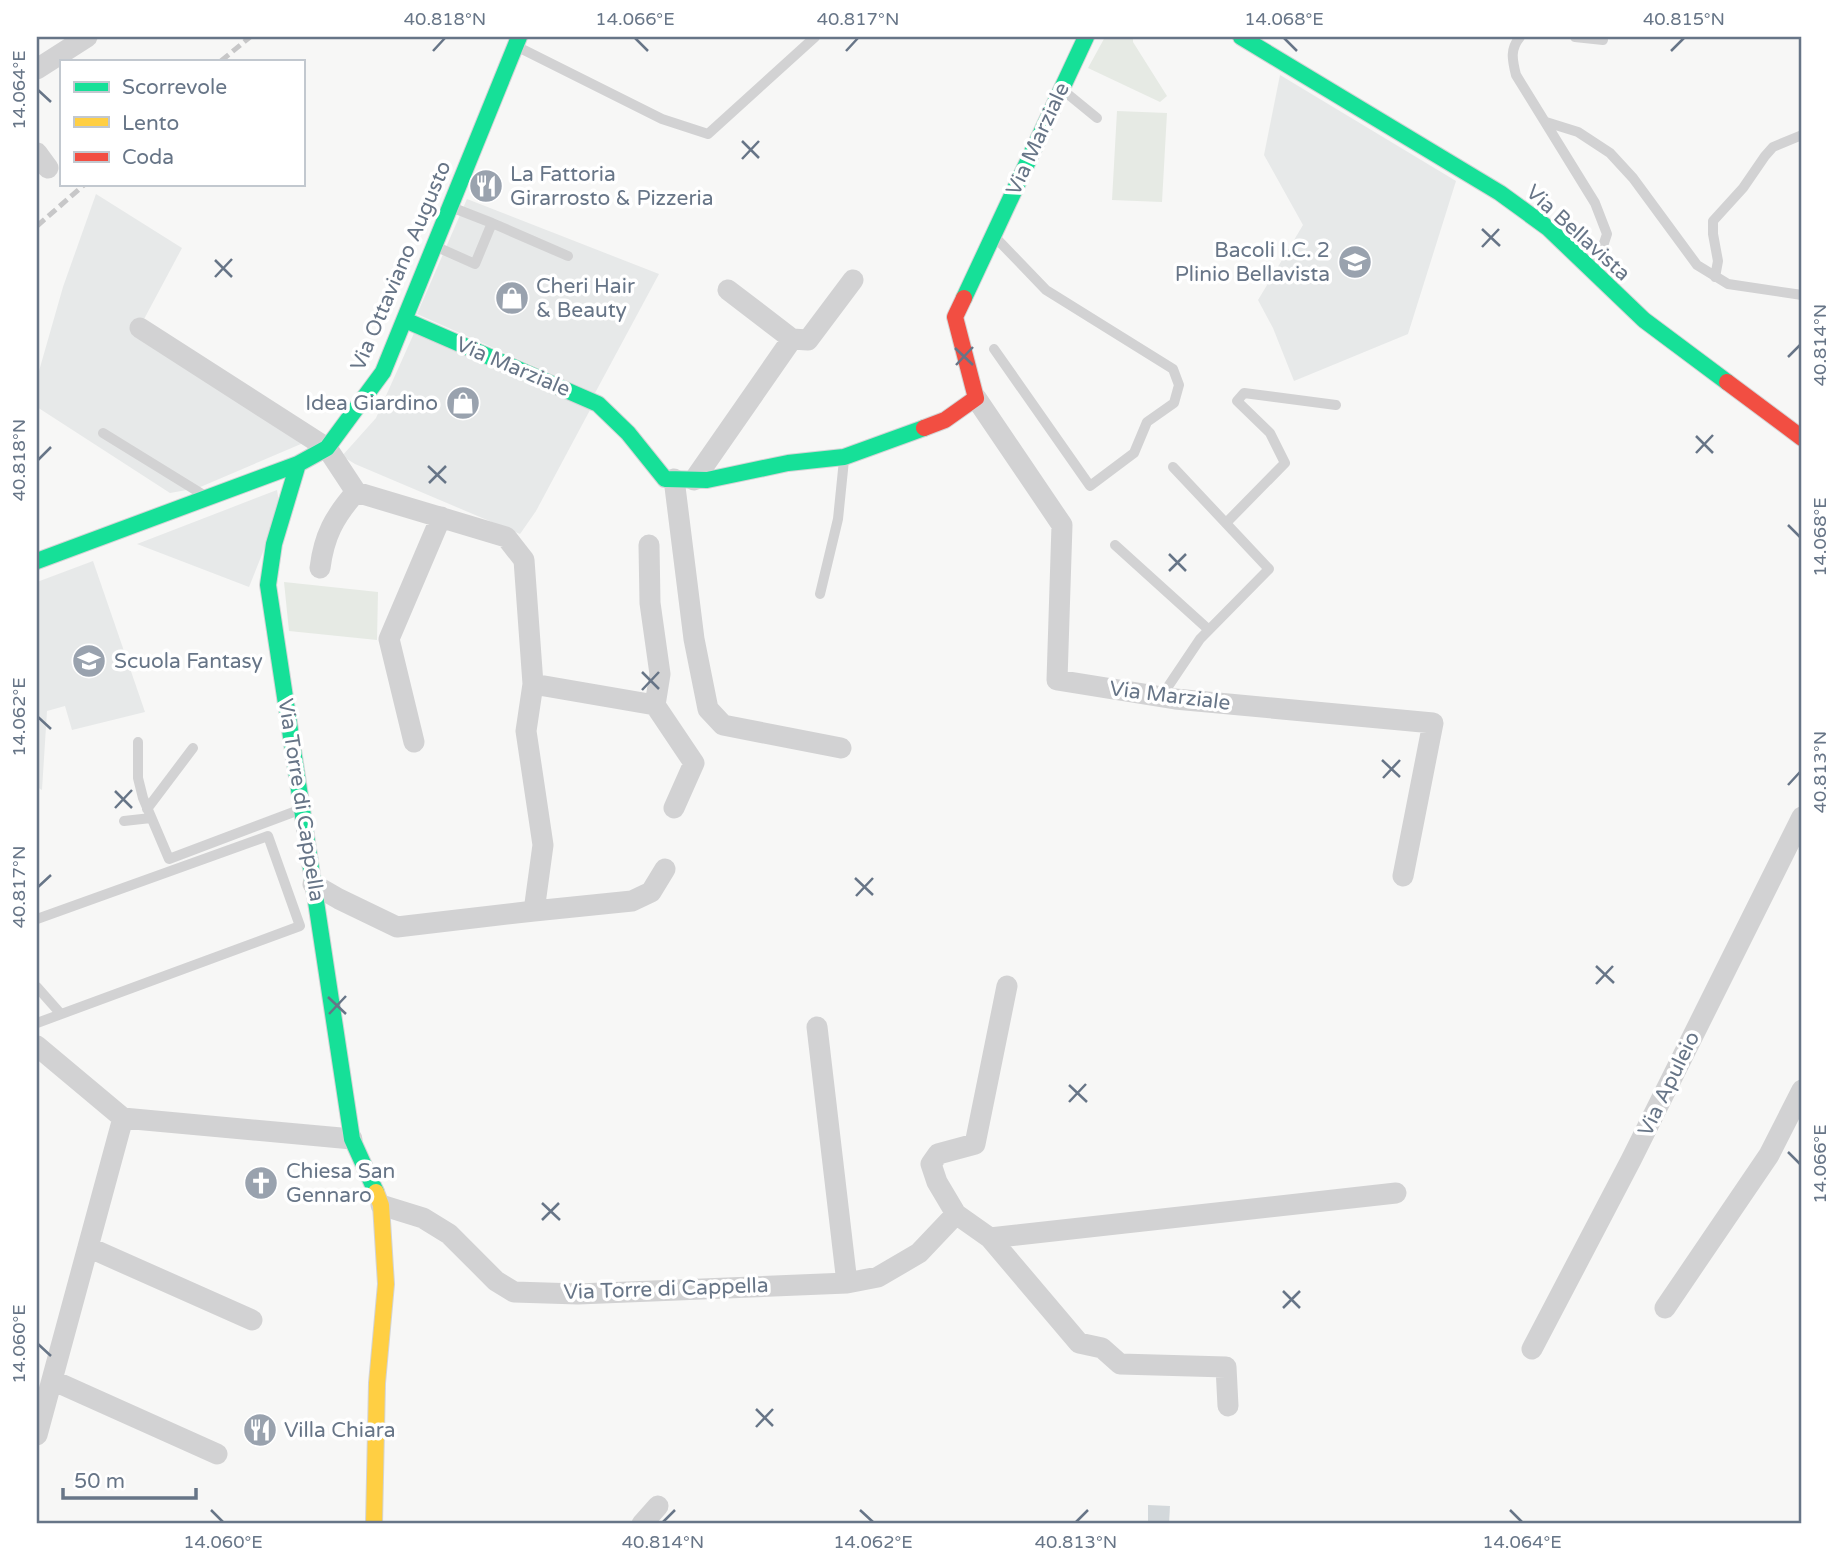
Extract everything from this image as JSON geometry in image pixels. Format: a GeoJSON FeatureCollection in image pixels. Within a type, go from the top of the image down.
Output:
{"type":"FeatureCollection","features":[{"type":"Feature","properties":{"kind":"street"},"geometry":{"type":"LineString","coordinates":[[37,69],[88,37]]}},
{"type":"Feature","properties":{"kind":"street","name":"Via Marziale"},"geometry":{"type":"LineString","coordinates":[[1086,37],[955,317],[976,398],[1062,525],[1057,680],[1161,697],[1433,723],[1403,876]]}},
{"type":"Feature","properties":{"kind":"street","name":"Via Bellavista"},"geometry":{"type":"LineString","coordinates":[[1241,37],[1275,55],[1500,193],[1548,228],[1644,320],[1802,438]]}},
{"type":"Feature","properties":{"kind":"street","name":"Via Ottaviano Augusto"},"geometry":{"type":"LineString","coordinates":[[37,561],[298,464],[327,448],[383,372],[517,41]]}},
{"type":"Feature","properties":{"kind":"street"},"geometry":{"type":"LineString","coordinates":[[729,290],[792,339],[808,340],[853,280]]}},
{"type":"Feature","properties":{"kind":"street","name":"Via Marziale"},"geometry":{"type":"LineString","coordinates":[[405,320],[598,404],[628,433],[665,480],[684,480]]}},
{"type":"Feature","properties":{"kind":"street"},"geometry":{"type":"LineString","coordinates":[[140,328],[327,448],[356,492],[506,537],[524,560],[533,684],[526,731],[543,845],[534,911]]}},
{"type":"Feature","properties":{"kind":"street"},"geometry":{"type":"LineString","coordinates":[[792,339],[684,480],[694,639],[708,709],[723,725],[841,748]]}},
{"type":"Feature","properties":{"kind":"street"},"geometry":{"type":"LineString","coordinates":[[684,480],[707,480],[788,463],[844,457],[946,420],[976,398]]}},
{"type":"Feature","properties":{"kind":"street","name":"Via Torre di Cappella"},"geometry":{"type":"LineString","coordinates":[[298,464],[274,544],[268,585],[352,1139],[381,1205],[386,1284],[377,1383],[374,1524]]}},
{"type":"Feature","properties":{"kind":"street"},"geometry":{"type":"LineString","coordinates":[[320,568],[323,547],[338,512],[356,492]]}},
{"type":"Feature","properties":{"kind":"street"},"geometry":{"type":"LineString","coordinates":[[414,742],[389,639],[441,517]]}},
{"type":"Feature","properties":{"kind":"street"},"geometry":{"type":"LineString","coordinates":[[649,545],[650,603],[660,674],[655,705],[694,763],[674,808]]}},
{"type":"Feature","properties":{"kind":"street"},"geometry":{"type":"LineString","coordinates":[[533,684],[655,705]]}},
{"type":"Feature","properties":{"kind":"street","name":"Via Apuleio"},"geometry":{"type":"LineString","coordinates":[[1532,1349],[1632,1160],[1802,817]]}},
{"type":"Feature","properties":{"kind":"street"},"geometry":{"type":"LineString","coordinates":[[313,884],[339,900],[397,927],[632,901],[650,892],[665,869]]}},
{"type":"Feature","properties":{"kind":"street"},"geometry":{"type":"LineString","coordinates":[[1007,986],[975,1144],[938,1154],[931,1164],[937,1182],[956,1214],[990,1238],[1079,1343],[1102,1348],[1120,1364],[1226,1367],[1228,1406]]}},
{"type":"Feature","properties":{"kind":"street"},"geometry":{"type":"LineString","coordinates":[[817,1027],[847,1283]]}},
{"type":"Feature","properties":{"kind":"street"},"geometry":{"type":"LineString","coordinates":[[37,1045],[122,1118],[352,1139]]}},
{"type":"Feature","properties":{"kind":"street"},"geometry":{"type":"LineString","coordinates":[[1665,1308],[1769,1155],[1802,1090]]}},
{"type":"Feature","properties":{"kind":"street"},"geometry":{"type":"LineString","coordinates":[[37,1435],[122,1118]]}},
{"type":"Feature","properties":{"kind":"street"},"geometry":{"type":"LineString","coordinates":[[990,1238],[1396,1193]]}},
{"type":"Feature","properties":{"kind":"street","name":"Via Torre di Cappella"},"geometry":{"type":"LineString","coordinates":[[381,1205],[424,1218],[449,1234],[496,1280],[514,1292],[578,1294],[847,1283],[878,1277],[919,1253],[956,1214]]}},
{"type":"Feature","properties":{"kind":"street"},"geometry":{"type":"LineString","coordinates":[[88,1247],[252,1320]]}},
{"type":"Feature","properties":{"kind":"street"},"geometry":{"type":"LineString","coordinates":[[52,1380],[217,1454]]}},
{"type":"Feature","properties":{"kind":"street"},"geometry":{"type":"LineString","coordinates":[[642,1524],[658,1506]]}},
{"type":"Feature","properties":{"kind":"lane"},"geometry":{"type":"LineString","coordinates":[[517,41],[662,119],[708,134],[816,37]]}},
{"type":"Feature","properties":{"kind":"lane"},"geometry":{"type":"LineString","coordinates":[[1520,37],[1514,44],[1511,57],[1516,75],[1595,203],[1607,234],[1602,249],[1586,267]]}},
{"type":"Feature","properties":{"kind":"lane"},"geometry":{"type":"LineString","coordinates":[[1575,37],[1603,40]]}},
{"type":"Feature","properties":{"kind":"lane"},"geometry":{"type":"LineString","coordinates":[[1062,89],[1097,118]]}},
{"type":"Feature","properties":{"kind":"lane"},"geometry":{"type":"LineString","coordinates":[[1546,122],[1578,132],[1610,153],[1633,178],[1697,265],[1728,284],[1802,295]]}},
{"type":"Feature","properties":{"kind":"lane"},"geometry":{"type":"LineString","coordinates":[[1715,277],[1718,261],[1713,221],[1743,188],[1773,147],[1802,135]]}},
{"type":"Feature","properties":{"kind":"lane"},"geometry":{"type":"LineString","coordinates":[[451,207],[568,256]]}},
{"type":"Feature","properties":{"kind":"lane"},"geometry":{"type":"LineString","coordinates":[[435,246],[475,264],[492,223]]}},
{"type":"Feature","properties":{"kind":"lane"},"geometry":{"type":"LineString","coordinates":[[993,235],[1046,290],[1172,369],[1179,385],[1174,403],[1147,422],[1134,453],[1090,486],[994,349]]}},
{"type":"Feature","properties":{"kind":"lane"},"geometry":{"type":"LineString","coordinates":[[1226,523],[1285,463],[1270,433],[1237,401],[1244,393],[1336,405]]}},
{"type":"Feature","properties":{"kind":"lane"},"geometry":{"type":"LineString","coordinates":[[103,433],[208,498]]}},
{"type":"Feature","properties":{"kind":"lane"},"geometry":{"type":"LineString","coordinates":[[820,594],[838,519],[844,457]]}},
{"type":"Feature","properties":{"kind":"lane"},"geometry":{"type":"LineString","coordinates":[[1161,697],[1200,639],[1269,569],[1173,467]]}},
{"type":"Feature","properties":{"kind":"lane"},"geometry":{"type":"LineString","coordinates":[[1115,545],[1209,630]]}},
{"type":"Feature","properties":{"kind":"lane"},"geometry":{"type":"LineString","coordinates":[[138,742],[138,778],[149,813],[169,859],[302,809]]}},
{"type":"Feature","properties":{"kind":"lane"},"geometry":{"type":"LineString","coordinates":[[124,821],[149,813],[193,748]]}},
{"type":"Feature","properties":{"kind":"lane"},"geometry":{"type":"LineString","coordinates":[[37,919],[268,836],[300,926],[37,1023]]}},
{"type":"Feature","properties":{"kind":"lane"},"geometry":{"type":"LineString","coordinates":[[37,987],[60,1013]]}},
{"type":"Feature","properties":{"kind":"shaded area"},"geometry":{"type":"Polygon","coordinates":[[[1105,37],[1133,37],[1133,42],[1167,96],[1160,102],[1088,68],[1105,37]]]}},
{"type":"Feature","properties":{"kind":"shaded area","name":"Bacoli I.C. 2 Plinio Bellavista"},"geometry":{"type":"Polygon","coordinates":[[[1280,75],[1456,181],[1408,334],[1294,381],[1273,328],[1258,300],[1303,225],[1264,155],[1280,75]]]}},
{"type":"Feature","properties":{"kind":"shaded area"},"geometry":{"type":"Polygon","coordinates":[[[1117,111],[1167,113],[1162,202],[1112,200],[1117,111]]]}},
{"type":"Feature","properties":{"kind":"shaded area"},"geometry":{"type":"Polygon","coordinates":[[[96,194],[182,248],[135,336],[315,438],[198,488],[170,493],[37,407],[37,378],[63,287],[96,194]]]}},
{"type":"Feature","properties":{"kind":"shaded area"},"geometry":{"type":"Polygon","coordinates":[[[467,199],[659,274],[595,393],[417,314],[467,199]]]}},
{"type":"Feature","properties":{"kind":"shaded area"},"geometry":{"type":"Polygon","coordinates":[[[415,331],[590,410],[536,511],[520,534],[355,464],[342,456],[376,418],[415,331]]]}},
{"type":"Feature","properties":{"kind":"shaded area"},"geometry":{"type":"Polygon","coordinates":[[[277,490],[280,509],[249,587],[137,544],[277,490]]]}},
{"type":"Feature","properties":{"kind":"shaded area","name":"Scuola Fantasy"},"geometry":{"type":"Polygon","coordinates":[[[93,561],[145,712],[72,730],[65,706],[47,711],[42,790],[37,787],[37,582],[93,561]]]}},
{"type":"Feature","properties":{"kind":"shaded area"},"geometry":{"type":"Polygon","coordinates":[[[284,582],[378,592],[377,640],[289,631],[284,582]]]}},
{"type":"Feature","properties":{"kind":"shaded area"},"geometry":{"type":"Polygon","coordinates":[[[1148,1505],[1170,1506],[1169,1524],[1148,1524],[1148,1505]]]}},
{"type":"Feature","properties":{"kind":"railway"},"geometry":{"type":"LineString","coordinates":[[222,60],[250,37]]}},
{"type":"Feature","properties":{"kind":"railway"},"geometry":{"type":"LineString","coordinates":[[37,226],[83,186]]}},
{"type":"Feature","properties":{"kind":"traffic: fast"},"geometry":{"type":"LineString","coordinates":[[37,561],[298,464],[327,448],[383,372],[519,37]]}},
{"type":"Feature","properties":{"kind":"traffic: fast"},"geometry":{"type":"LineString","coordinates":[[964,298],[1086,37]]}},
{"type":"Feature","properties":{"kind":"traffic: fast"},"geometry":{"type":"LineString","coordinates":[[1241,37],[1500,193],[1548,228],[1644,320],[1727,382]]}},
{"type":"Feature","properties":{"kind":"traffic: fast"},"geometry":{"type":"LineString","coordinates":[[405,320],[598,404],[628,433],[665,479],[707,480],[788,463],[844,457],[924,428]]}},
{"type":"Feature","properties":{"kind":"traffic: fast"},"geometry":{"type":"LineString","coordinates":[[298,464],[274,544],[268,585],[352,1139],[376,1192]]}},
{"type":"Feature","properties":{"kind":"traffic: slow"},"geometry":{"type":"LineString","coordinates":[[374,1524],[377,1383],[386,1284],[381,1205],[376,1192]]}},
{"type":"Feature","properties":{"kind":"traffic: jam"},"geometry":{"type":"LineString","coordinates":[[924,428],[945,420],[976,398],[955,317],[964,298]]}},
{"type":"Feature","properties":{"kind":"traffic: jam"},"geometry":{"type":"LineString","coordinates":[[1727,382],[1802,438]]}},
{"type":"Feature","properties":{"kind":"place","name":"La Fattoria Girarrosto & Pizzeria"},"geometry":{"type":"Point","coordinates":[486,186]}},
{"type":"Feature","properties":{"kind":"place","name":"Bacoli I.C. 2 Plinio Bellavista"},"geometry":{"type":"Point","coordinates":[1355,262]}},
{"type":"Feature","properties":{"kind":"place","name":"Cheri Hair & Beauty"},"geometry":{"type":"Point","coordinates":[512,298]}},
{"type":"Feature","properties":{"kind":"place","name":"Idea Giardino"},"geometry":{"type":"Point","coordinates":[463,403]}},
{"type":"Feature","properties":{"kind":"place","name":"Scuola Fantasy"},"geometry":{"type":"Point","coordinates":[89,661]}},
{"type":"Feature","properties":{"kind":"place","name":"Chiesa San Gennaro"},"geometry":{"type":"Point","coordinates":[261,1183]}},
{"type":"Feature","properties":{"kind":"place","name":"Villa Chiara"},"geometry":{"type":"Point","coordinates":[260,1430]}}]}
